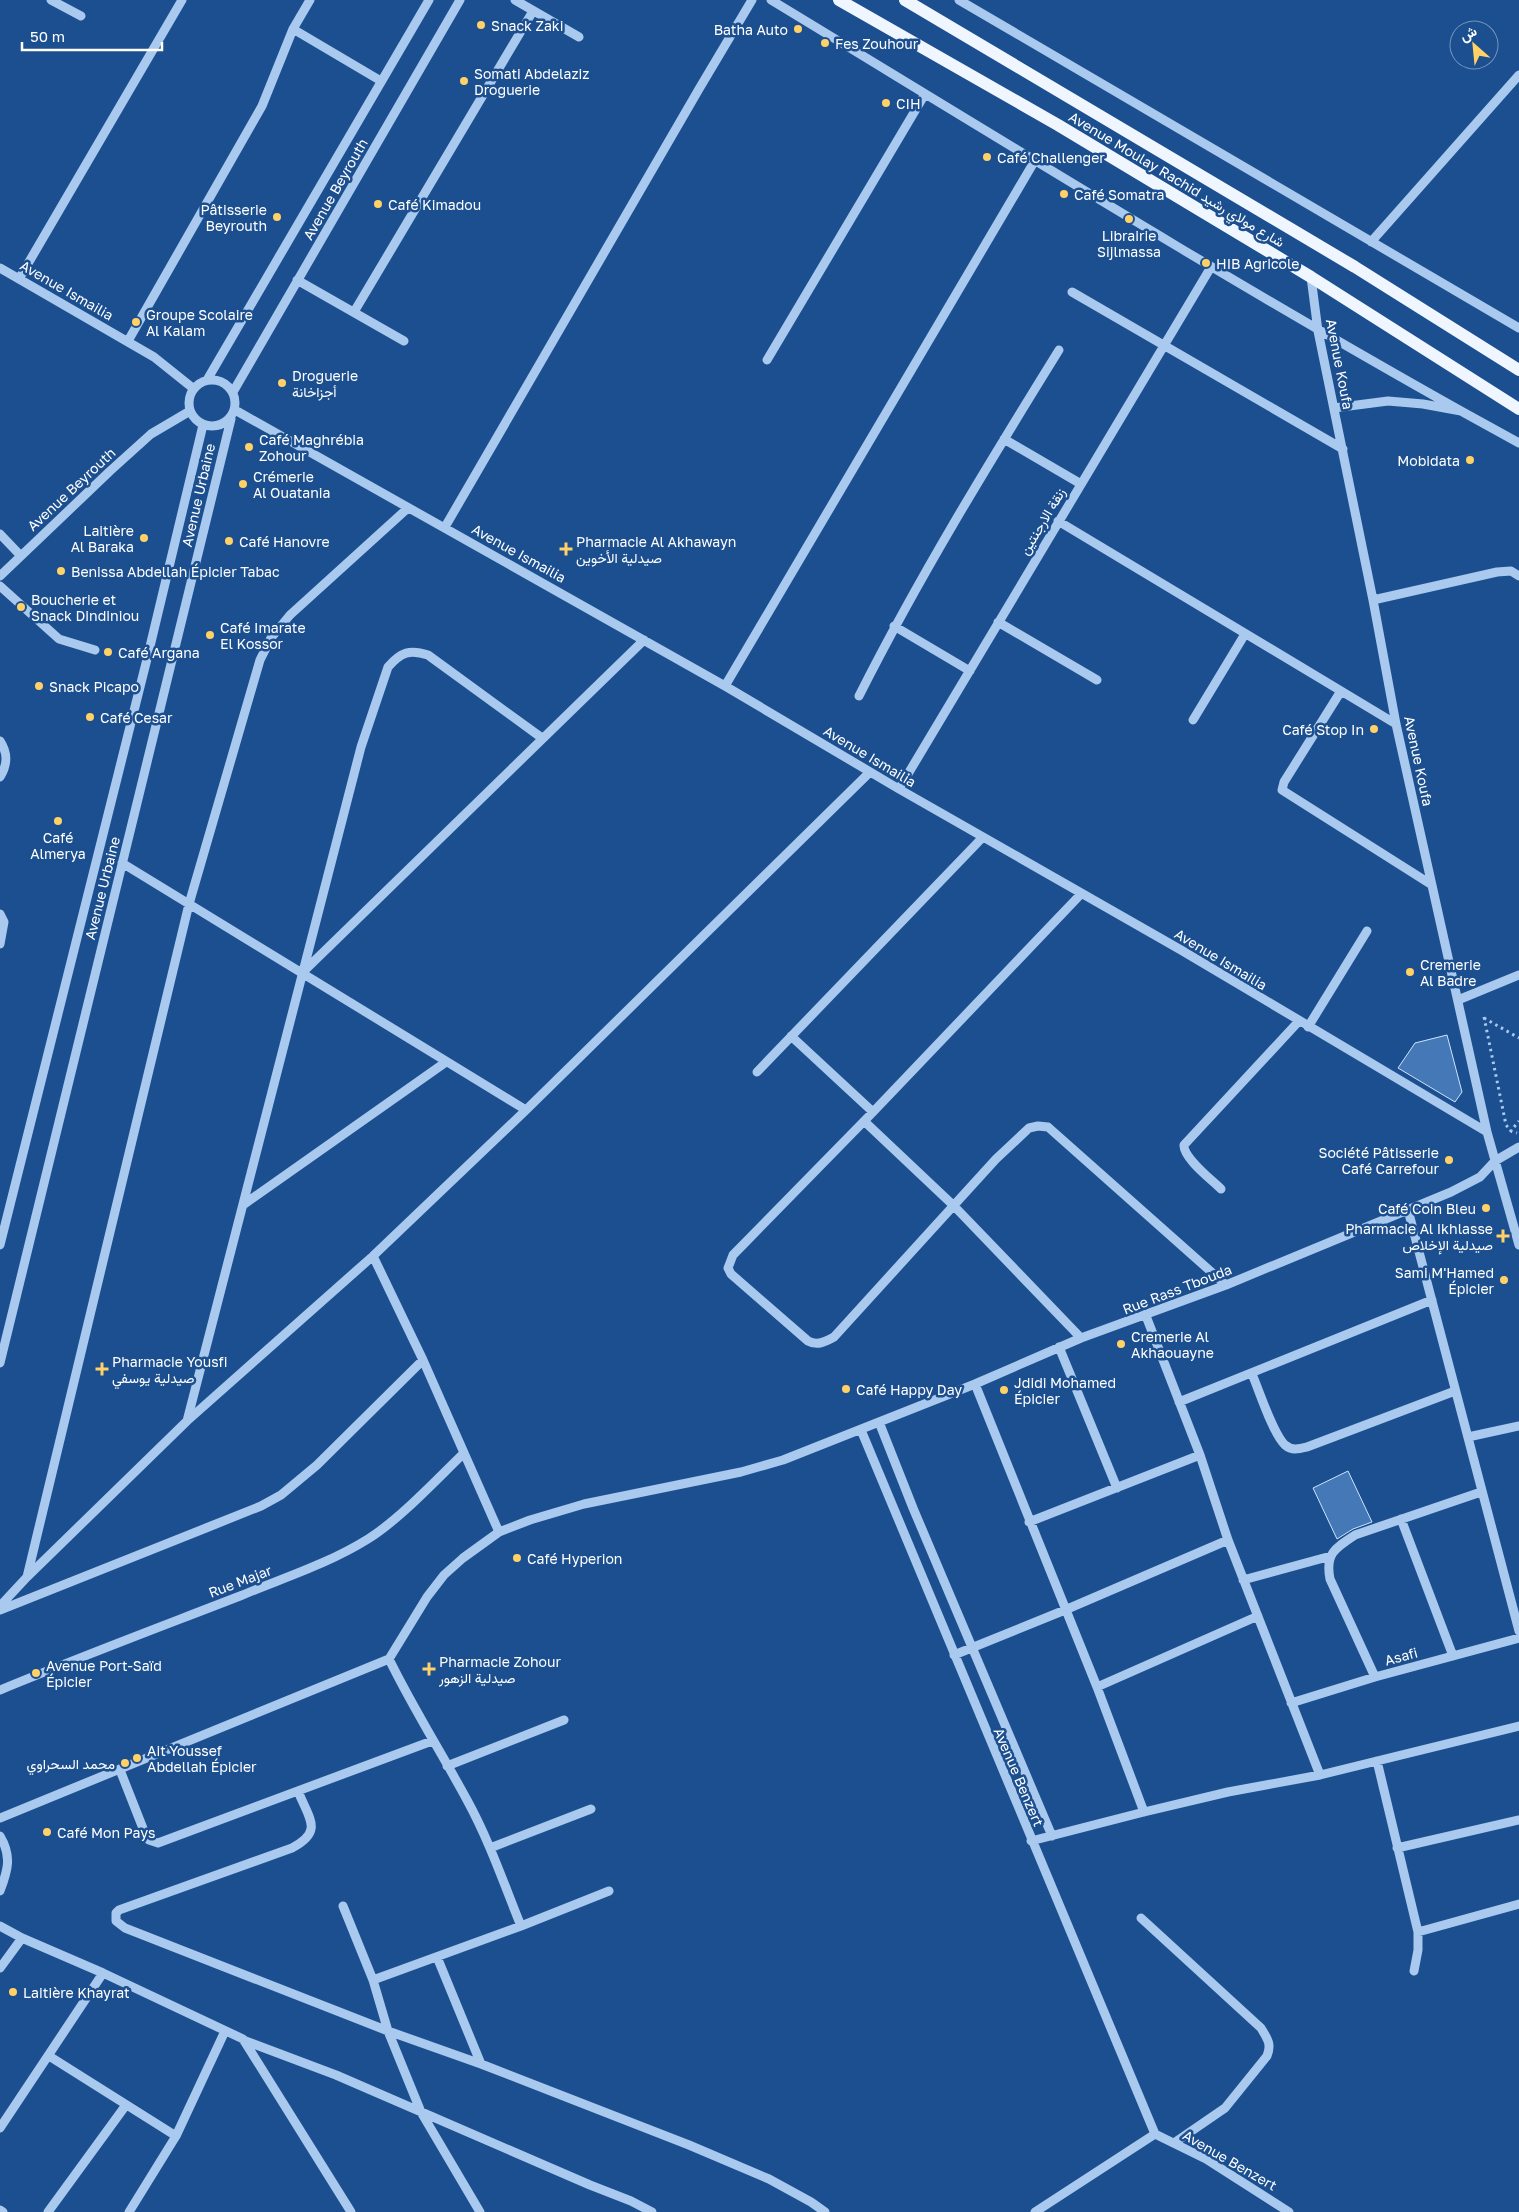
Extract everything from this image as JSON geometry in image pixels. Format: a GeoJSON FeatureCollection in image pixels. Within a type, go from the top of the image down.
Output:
{"type":"FeatureCollection","features":[{"type":"Feature","properties":{"kind":"main road","name":"Avenue Moulay Rachid شارع مولاي رشيد"},"geometry":{"type":"LineString","coordinates":[[838,0],[1058,125],[1311,277],[1519,409]]}},
{"type":"Feature","properties":{"kind":"main road","name":"Avenue Moulay Rachid شارع مولاي رشيد"},"geometry":{"type":"LineString","coordinates":[[905,0],[1355,267],[1519,370]]}},
{"type":"Feature","properties":{"kind":"street"},"geometry":{"type":"LineString","coordinates":[[51,0],[81,16]]}},
{"type":"Feature","properties":{"kind":"street"},"geometry":{"type":"LineString","coordinates":[[19,279],[182,0]]}},
{"type":"Feature","properties":{"kind":"street"},"geometry":{"type":"LineString","coordinates":[[128,341],[262,106],[293,29],[310,0]]}},
{"type":"Feature","properties":{"kind":"street","name":"Avenue Beyrouth"},"geometry":{"type":"LineString","coordinates":[[208,380],[429,0]]}},
{"type":"Feature","properties":{"kind":"street","name":"Avenue Beyrouth"},"geometry":{"type":"LineString","coordinates":[[233,392],[460,0]]}},
{"type":"Feature","properties":{"kind":"street"},"geometry":{"type":"LineString","coordinates":[[515,0],[579,37]]}},
{"type":"Feature","properties":{"kind":"street"},"geometry":{"type":"LineString","coordinates":[[445,528],[698,89],[752,0]]}},
{"type":"Feature","properties":{"kind":"street"},"geometry":{"type":"LineString","coordinates":[[771,0],[1034,162],[1318,332],[1519,443]]}},
{"type":"Feature","properties":{"kind":"street"},"geometry":{"type":"LineString","coordinates":[[959,0],[1519,328]]}},
{"type":"Feature","properties":{"kind":"street"},"geometry":{"type":"LineString","coordinates":[[354,312],[533,10]]}},
{"type":"Feature","properties":{"kind":"street"},"geometry":{"type":"LineString","coordinates":[[293,29],[381,81]]}},
{"type":"Feature","properties":{"kind":"street"},"geometry":{"type":"LineString","coordinates":[[1371,242],[1519,75]]}},
{"type":"Feature","properties":{"kind":"street"},"geometry":{"type":"LineString","coordinates":[[767,360],[925,94]]}},
{"type":"Feature","properties":{"kind":"street"},"geometry":{"type":"LineString","coordinates":[[725,686],[1034,162]]}},
{"type":"Feature","properties":{"kind":"street","name":"زنقة الارجنتين"},"geometry":{"type":"LineString","coordinates":[[899,789],[1211,267]]}},
{"type":"Feature","properties":{"kind":"street","name":"Avenue Ismailia"},"geometry":{"type":"LineString","coordinates":[[0,268],[154,357],[194,389]]}},
{"type":"Feature","properties":{"kind":"street","name":"Avenue Koufa"},"geometry":{"type":"LineString","coordinates":[[1311,277],[1318,332],[1343,449],[1396,724],[1487,1132],[1519,1245]]}},
{"type":"Feature","properties":{"kind":"street"},"geometry":{"type":"LineString","coordinates":[[297,280],[404,341]]}},
{"type":"Feature","properties":{"kind":"street"},"geometry":{"type":"LineString","coordinates":[[1072,292],[1343,449]]}},
{"type":"Feature","properties":{"kind":"street"},"geometry":{"type":"LineString","coordinates":[[859,696],[894,626],[1004,439],[1059,350]]}},
{"type":"Feature","properties":{"kind":"street"},"geometry":{"type":"LineString","coordinates":[[208,380],[222,382],[233,392],[236,401],[231,419],[218,426],[203,425],[198,422],[190,411],[190,395],[194,389],[208,380]]}},
{"type":"Feature","properties":{"kind":"street"},"geometry":{"type":"LineString","coordinates":[[1334,408],[1388,402],[1423,404],[1461,411]]}},
{"type":"Feature","properties":{"kind":"street","name":"Avenue Ismailia"},"geometry":{"type":"LineString","coordinates":[[235,410],[725,686],[899,789],[1181,950],[1487,1132]]}},
{"type":"Feature","properties":{"kind":"street","name":"Avenue Beyrouth"},"geometry":{"type":"LineString","coordinates":[[0,576],[151,434],[190,411]]}},
{"type":"Feature","properties":{"kind":"street","name":"Avenue Urbaine"},"geometry":{"type":"LineString","coordinates":[[0,1364],[231,419]]}},
{"type":"Feature","properties":{"kind":"street","name":"Avenue Urbaine"},"geometry":{"type":"LineString","coordinates":[[0,1245],[148,659],[203,425]]}},
{"type":"Feature","properties":{"kind":"street"},"geometry":{"type":"LineString","coordinates":[[1004,439],[1081,484]]}},
{"type":"Feature","properties":{"kind":"street"},"geometry":{"type":"LineString","coordinates":[[27,1577],[189,904],[250,686],[271,638],[290,615],[408,508]]}},
{"type":"Feature","properties":{"kind":"street"},"geometry":{"type":"LineString","coordinates":[[1058,521],[1396,724]]}},
{"type":"Feature","properties":{"kind":"street"},"geometry":{"type":"LineString","coordinates":[[0,534],[21,556]]}},
{"type":"Feature","properties":{"kind":"street"},"geometry":{"type":"LineString","coordinates":[[1373,600],[1496,572],[1511,572],[1519,576]]}},
{"type":"Feature","properties":{"kind":"street"},"geometry":{"type":"LineString","coordinates":[[0,586],[59,640],[95,650]]}},
{"type":"Feature","properties":{"kind":"street"},"geometry":{"type":"LineString","coordinates":[[998,622],[1097,680]]}},
{"type":"Feature","properties":{"kind":"street"},"geometry":{"type":"LineString","coordinates":[[894,626],[970,670]]}},
{"type":"Feature","properties":{"kind":"street"},"geometry":{"type":"LineString","coordinates":[[1193,720],[1245,634]]}},
{"type":"Feature","properties":{"kind":"street"},"geometry":{"type":"LineString","coordinates":[[303,973],[644,640]]}},
{"type":"Feature","properties":{"kind":"street"},"geometry":{"type":"LineString","coordinates":[[187,1421],[361,747],[388,666],[396,657],[406,651],[417,651],[428,655],[542,738]]}},
{"type":"Feature","properties":{"kind":"street"},"geometry":{"type":"LineString","coordinates":[[1341,691],[1284,782],[1282,790],[1432,885]]}},
{"type":"Feature","properties":{"kind":"street"},"geometry":{"type":"LineString","coordinates":[[0,741],[6,754],[6,762],[0,777]]}},
{"type":"Feature","properties":{"kind":"street"},"geometry":{"type":"LineString","coordinates":[[0,1606],[27,1577],[187,1421],[373,1256],[526,1110],[870,772]]}},
{"type":"Feature","properties":{"kind":"street"},"geometry":{"type":"LineString","coordinates":[[757,1072],[984,837]]}},
{"type":"Feature","properties":{"kind":"street"},"geometry":{"type":"LineString","coordinates":[[122,863],[526,1110]]}},
{"type":"Feature","properties":{"kind":"street"},"geometry":{"type":"LineString","coordinates":[[1081,894],[873,1112],[733,1255],[728,1268],[731,1274],[808,1341],[814,1344],[826,1342],[834,1337],[996,1159],[1029,1128],[1038,1126],[1048,1127],[1226,1286]]}},
{"type":"Feature","properties":{"kind":"street"},"geometry":{"type":"LineString","coordinates":[[0,914],[4,922],[0,944]]}},
{"type":"Feature","properties":{"kind":"street"},"geometry":{"type":"LineString","coordinates":[[1308,1027],[1368,932]]}},
{"type":"Feature","properties":{"kind":"street"},"geometry":{"type":"LineString","coordinates":[[1458,1000],[1519,975]]}},
{"type":"Feature","properties":{"kind":"street"},"geometry":{"type":"LineString","coordinates":[[1221,1189],[1185,1154],[1184,1145],[1299,1021]]}},
{"type":"Feature","properties":{"kind":"street"},"geometry":{"type":"LineString","coordinates":[[791,1036],[873,1112]]}},
{"type":"Feature","properties":{"kind":"street"},"geometry":{"type":"LineString","coordinates":[[243,1205],[446,1062]]}},
{"type":"Feature","properties":{"kind":"street"},"geometry":{"type":"LineString","coordinates":[[864,1121],[954,1206],[1081,1338]]}},
{"type":"Feature","properties":{"kind":"street","name":"Rue Rass Tbouda"},"geometry":{"type":"LineString","coordinates":[[390,1659],[427,1597],[444,1575],[462,1558],[499,1532],[530,1520],[584,1504],[741,1472],[782,1460],[975,1384],[1058,1347],[1226,1286],[1468,1185],[1480,1177],[1495,1161],[1519,1147]]}},
{"type":"Feature","properties":{"kind":"street"},"geometry":{"type":"LineString","coordinates":[[1408,1210],[1454,1391],[1519,1631]]}},
{"type":"Feature","properties":{"kind":"street"},"geometry":{"type":"LineString","coordinates":[[373,1256],[423,1360],[499,1532]]}},
{"type":"Feature","properties":{"kind":"street"},"geometry":{"type":"LineString","coordinates":[[1179,1402],[1432,1300]]}},
{"type":"Feature","properties":{"kind":"street"},"geometry":{"type":"LineString","coordinates":[[1146,1316],[1200,1455],[1243,1580],[1320,1775]]}},
{"type":"Feature","properties":{"kind":"street"},"geometry":{"type":"LineString","coordinates":[[1058,1347],[1117,1488]]}},
{"type":"Feature","properties":{"kind":"street"},"geometry":{"type":"LineString","coordinates":[[0,1610],[261,1506],[281,1495],[317,1464],[423,1360]]}},
{"type":"Feature","properties":{"kind":"street"},"geometry":{"type":"LineString","coordinates":[[1252,1374],[1278,1434],[1285,1445],[1294,1449],[1307,1447],[1454,1391]]}},
{"type":"Feature","properties":{"kind":"street"},"geometry":{"type":"LineString","coordinates":[[975,1384],[1097,1687],[1144,1812]]}},
{"type":"Feature","properties":{"kind":"street","name":"Avenue Benzert"},"geometry":{"type":"LineString","coordinates":[[879,1422],[912,1508],[1052,1836]]}},
{"type":"Feature","properties":{"kind":"street"},"geometry":{"type":"LineString","coordinates":[[1468,1438],[1519,1426]]}},
{"type":"Feature","properties":{"kind":"street","name":"Avenue Benzert"},"geometry":{"type":"LineString","coordinates":[[860,1430],[1155,2134],[1206,2159],[1290,2212]]}},
{"type":"Feature","properties":{"kind":"street","name":"Rue Majar"},"geometry":{"type":"LineString","coordinates":[[0,1690],[114,1643],[317,1566],[352,1549],[370,1538],[392,1520],[464,1454]]}},
{"type":"Feature","properties":{"kind":"street"},"geometry":{"type":"LineString","coordinates":[[1030,1522],[1200,1455]]}},
{"type":"Feature","properties":{"kind":"street"},"geometry":{"type":"LineString","coordinates":[[1375,1677],[1330,1579],[1328,1566],[1330,1556],[1338,1546],[1356,1535],[1481,1492]]}},
{"type":"Feature","properties":{"kind":"street"},"geometry":{"type":"LineString","coordinates":[[1401,1520],[1452,1656]]}},
{"type":"Feature","properties":{"kind":"street"},"geometry":{"type":"LineString","coordinates":[[954,1655],[1228,1540]]}},
{"type":"Feature","properties":{"kind":"street"},"geometry":{"type":"LineString","coordinates":[[1243,1580],[1330,1556]]}},
{"type":"Feature","properties":{"kind":"street"},"geometry":{"type":"LineString","coordinates":[[1097,1687],[1258,1616]]}},
{"type":"Feature","properties":{"kind":"street","name":"Asafi"},"geometry":{"type":"LineString","coordinates":[[1291,1703],[1375,1677],[1519,1638]]}},
{"type":"Feature","properties":{"kind":"street"},"geometry":{"type":"LineString","coordinates":[[0,1818],[390,1659],[409,1701],[467,1800],[490,1848],[521,1926]]}},
{"type":"Feature","properties":{"kind":"street"},"geometry":{"type":"LineString","coordinates":[[447,1766],[564,1720]]}},
{"type":"Feature","properties":{"kind":"street"},"geometry":{"type":"LineString","coordinates":[[1031,1841],[1228,1792],[1320,1775],[1519,1726]]}},
{"type":"Feature","properties":{"kind":"street"},"geometry":{"type":"LineString","coordinates":[[120,1770],[146,1836],[153,1842],[163,1841],[432,1741]]}},
{"type":"Feature","properties":{"kind":"street"},"geometry":{"type":"LineString","coordinates":[[1377,1761],[1418,1932],[1418,1950],[1414,1971]]}},
{"type":"Feature","properties":{"kind":"street"},"geometry":{"type":"LineString","coordinates":[[298,1791],[311,1827],[311,1834],[307,1840],[292,1848],[119,1910],[116,1913],[116,1922],[125,1928],[388,2031],[481,2064],[731,2162],[811,2202],[825,2212]]}},
{"type":"Feature","properties":{"kind":"street"},"geometry":{"type":"LineString","coordinates":[[490,1848],[591,1809]]}},
{"type":"Feature","properties":{"kind":"street"},"geometry":{"type":"LineString","coordinates":[[1397,1848],[1519,1820]]}},
{"type":"Feature","properties":{"kind":"street"},"geometry":{"type":"LineString","coordinates":[[0,1836],[6,1845],[9,1860],[0,1891]]}},
{"type":"Feature","properties":{"kind":"street"},"geometry":{"type":"LineString","coordinates":[[373,1980],[521,1926],[609,1891]]}},
{"type":"Feature","properties":{"kind":"street"},"geometry":{"type":"LineString","coordinates":[[1418,1932],[1519,1904]]}},
{"type":"Feature","properties":{"kind":"street"},"geometry":{"type":"LineString","coordinates":[[343,1906],[373,1980],[388,2031],[421,2112],[480,2212]]}},
{"type":"Feature","properties":{"kind":"street"},"geometry":{"type":"LineString","coordinates":[[1141,1918],[1261,2028],[1271,2048],[1268,2056],[1225,2108],[1174,2143]]}},
{"type":"Feature","properties":{"kind":"street"},"geometry":{"type":"LineString","coordinates":[[0,1926],[22,1938],[243,2040],[336,2075],[590,2186],[631,2201],[652,2212]]}},
{"type":"Feature","properties":{"kind":"street"},"geometry":{"type":"LineString","coordinates":[[0,1968],[22,1938]]}},
{"type":"Feature","properties":{"kind":"street"},"geometry":{"type":"LineString","coordinates":[[437,1957],[481,2064]]}},
{"type":"Feature","properties":{"kind":"street"},"geometry":{"type":"LineString","coordinates":[[0,2128],[103,1974]]}},
{"type":"Feature","properties":{"kind":"street"},"geometry":{"type":"LineString","coordinates":[[129,2212],[176,2136],[225,2032]]}},
{"type":"Feature","properties":{"kind":"street"},"geometry":{"type":"LineString","coordinates":[[243,2040],[351,2212]]}},
{"type":"Feature","properties":{"kind":"street"},"geometry":{"type":"LineString","coordinates":[[49,2056],[176,2136]]}},
{"type":"Feature","properties":{"kind":"street"},"geometry":{"type":"LineString","coordinates":[[48,2212],[126,2105]]}},
{"type":"Feature","properties":{"kind":"street"},"geometry":{"type":"LineString","coordinates":[[1035,2212],[1155,2134]]}},
{"type":"Feature","properties":{"kind":"path"},"geometry":{"type":"LineString","coordinates":[[1519,1038],[1484,1017],[1506,1125],[1511,1131],[1519,1133]]}},
{"type":"Feature","properties":{"kind":"building"},"geometry":{"type":"Polygon","coordinates":[[[1447,1035],[1462,1092],[1455,1102],[1398,1068],[1415,1043],[1447,1035]]]}},
{"type":"Feature","properties":{"kind":"building"},"geometry":{"type":"Polygon","coordinates":[[[1348,1471],[1372,1522],[1353,1529],[1337,1539],[1313,1488],[1348,1471]]]}},
{"type":"Feature","properties":{"kind":"place","name":"Snack Zaki"},"geometry":{"type":"Point","coordinates":[481,25]}},
{"type":"Feature","properties":{"kind":"place","name":"Batha Auto"},"geometry":{"type":"Point","coordinates":[798,29]}},
{"type":"Feature","properties":{"kind":"place","name":"Fes Zouhour"},"geometry":{"type":"Point","coordinates":[825,43]}},
{"type":"Feature","properties":{"kind":"place","name":"Somati Abdelaziz Droguerie"},"geometry":{"type":"Point","coordinates":[464,81]}},
{"type":"Feature","properties":{"kind":"place","name":"CIH"},"geometry":{"type":"Point","coordinates":[886,103]}},
{"type":"Feature","properties":{"kind":"place","name":"Café Challenger"},"geometry":{"type":"Point","coordinates":[987,157]}},
{"type":"Feature","properties":{"kind":"place","name":"Café Somatra"},"geometry":{"type":"Point","coordinates":[1064,194]}},
{"type":"Feature","properties":{"kind":"place","name":"Café Kimadou"},"geometry":{"type":"Point","coordinates":[378,204]}},
{"type":"Feature","properties":{"kind":"place","name":"Pâtisserie Beyrouth"},"geometry":{"type":"Point","coordinates":[277,217]}},
{"type":"Feature","properties":{"kind":"place","name":"Librairie Sijlmassa"},"geometry":{"type":"Point","coordinates":[1129,219]}},
{"type":"Feature","properties":{"kind":"place","name":"HIB Agricole"},"geometry":{"type":"Point","coordinates":[1206,263]}},
{"type":"Feature","properties":{"kind":"place","name":"Groupe Scolaire Al Kalam"},"geometry":{"type":"Point","coordinates":[136,322]}},
{"type":"Feature","properties":{"kind":"place","name":"Droguerie أجزاخانة"},"geometry":{"type":"Point","coordinates":[282,383]}},
{"type":"Feature","properties":{"kind":"place","name":"Café Maghrébia Zohour"},"geometry":{"type":"Point","coordinates":[249,447]}},
{"type":"Feature","properties":{"kind":"place","name":"Mobidata"},"geometry":{"type":"Point","coordinates":[1470,460]}},
{"type":"Feature","properties":{"kind":"place","name":"Crémerie Al Ouatania"},"geometry":{"type":"Point","coordinates":[243,484]}},
{"type":"Feature","properties":{"kind":"place","name":"Laitière Al Baraka"},"geometry":{"type":"Point","coordinates":[144,538]}},
{"type":"Feature","properties":{"kind":"place","name":"Café Hanovre"},"geometry":{"type":"Point","coordinates":[229,541]}},
{"type":"Feature","properties":{"kind":"place","name":"Pharmacie Al Akhawayn صيدلية الأخوين"},"geometry":{"type":"Point","coordinates":[566,549]}},
{"type":"Feature","properties":{"kind":"place","name":"Benissa Abdellah Épicier Tabac"},"geometry":{"type":"Point","coordinates":[61,571]}},
{"type":"Feature","properties":{"kind":"place","name":"Boucherie et Snack Dindiniou"},"geometry":{"type":"Point","coordinates":[21,607]}},
{"type":"Feature","properties":{"kind":"place","name":"Café Imarate El Kossor"},"geometry":{"type":"Point","coordinates":[210,635]}},
{"type":"Feature","properties":{"kind":"place","name":"Café Argana"},"geometry":{"type":"Point","coordinates":[108,652]}},
{"type":"Feature","properties":{"kind":"place","name":"Snack Picapo"},"geometry":{"type":"Point","coordinates":[39,686]}},
{"type":"Feature","properties":{"kind":"place","name":"Café Cesar"},"geometry":{"type":"Point","coordinates":[90,717]}},
{"type":"Feature","properties":{"kind":"place","name":"Café Stop In"},"geometry":{"type":"Point","coordinates":[1374,729]}},
{"type":"Feature","properties":{"kind":"place","name":"Café Almerya"},"geometry":{"type":"Point","coordinates":[58,821]}},
{"type":"Feature","properties":{"kind":"place","name":"Cremerie Al Badre"},"geometry":{"type":"Point","coordinates":[1410,972]}},
{"type":"Feature","properties":{"kind":"place","name":"Société Pâtisserie Café Carrefour"},"geometry":{"type":"Point","coordinates":[1449,1160]}},
{"type":"Feature","properties":{"kind":"place","name":"Café Coin Bleu"},"geometry":{"type":"Point","coordinates":[1486,1208]}},
{"type":"Feature","properties":{"kind":"place","name":"Pharmacie Al Ikhlasse صيدلية الإخلاص"},"geometry":{"type":"Point","coordinates":[1503,1236]}},
{"type":"Feature","properties":{"kind":"place","name":"Sami M'Hamed Épicier"},"geometry":{"type":"Point","coordinates":[1504,1280]}},
{"type":"Feature","properties":{"kind":"place","name":"Cremerie Al Akhaouayne"},"geometry":{"type":"Point","coordinates":[1121,1344]}},
{"type":"Feature","properties":{"kind":"place","name":"Pharmacie Yousfi صيدلية يوسفي"},"geometry":{"type":"Point","coordinates":[102,1369]}},
{"type":"Feature","properties":{"kind":"place","name":"Café Happy Day"},"geometry":{"type":"Point","coordinates":[846,1389]}},
{"type":"Feature","properties":{"kind":"place","name":"Jdidi Mohamed Épicier"},"geometry":{"type":"Point","coordinates":[1004,1390]}},
{"type":"Feature","properties":{"kind":"place","name":"Café Hyperion"},"geometry":{"type":"Point","coordinates":[517,1558]}},
{"type":"Feature","properties":{"kind":"place","name":"Pharmacie Zohour صيدلية الزهور"},"geometry":{"type":"Point","coordinates":[429,1669]}},
{"type":"Feature","properties":{"kind":"place","name":"Avenue Port-Saïd Épicier"},"geometry":{"type":"Point","coordinates":[36,1673]}},
{"type":"Feature","properties":{"kind":"place","name":"Ait Youssef Abdellah Épicier"},"geometry":{"type":"Point","coordinates":[137,1758]}},
{"type":"Feature","properties":{"kind":"place","name":"محمد السحراوي"},"geometry":{"type":"Point","coordinates":[125,1763]}},
{"type":"Feature","properties":{"kind":"place","name":"Café Mon Pays"},"geometry":{"type":"Point","coordinates":[47,1832]}},
{"type":"Feature","properties":{"kind":"place","name":"Laitière Khayrat"},"geometry":{"type":"Point","coordinates":[13,1992]}}]}
